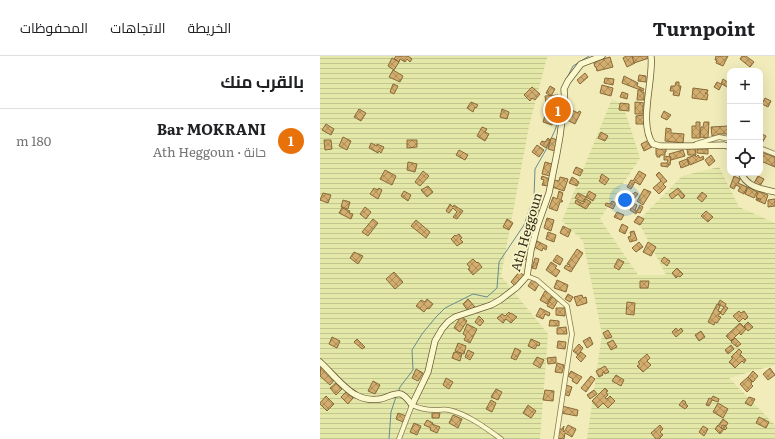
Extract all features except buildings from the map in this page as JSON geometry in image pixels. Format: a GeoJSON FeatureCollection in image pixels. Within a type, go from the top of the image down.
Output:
{"type":"FeatureCollection","features":[{"type":"Feature","properties":{"kind":"street","name":"Ath Heggoun"},"geometry":{"type":"LineString","coordinates":[[399,439],[412,405],[428,372],[435,341],[448,322],[455,317],[491,305],[500,300],[517,287],[527,276],[531,250],[537,227],[549,194],[562,120],[566,106],[564,89],[581,64],[602,56]]}},
{"type":"Feature","properties":{"kind":"street"},"geometry":{"type":"LineString","coordinates":[[651,56],[652,67],[647,118],[649,136],[653,144],[660,146],[727,146]]}},
{"type":"Feature","properties":{"kind":"street"},"geometry":{"type":"LineString","coordinates":[[690,146],[719,137],[727,139]]}},
{"type":"Feature","properties":{"kind":"street"},"geometry":{"type":"LineString","coordinates":[[763,149],[775,154]]}},
{"type":"Feature","properties":{"kind":"street"},"geometry":{"type":"LineString","coordinates":[[743,176],[748,183],[762,190],[775,192]]}},
{"type":"Feature","properties":{"kind":"street"},"geometry":{"type":"LineString","coordinates":[[527,276],[537,280],[567,306],[572,334],[556,439]]}},
{"type":"Feature","properties":{"kind":"street"},"geometry":{"type":"LineString","coordinates":[[320,362],[344,387],[356,395],[370,399],[381,399],[400,394],[408,399],[412,405],[419,408],[436,410],[447,409],[459,413],[486,428],[500,439]]}},
{"type":"Feature","properties":{"kind":"green space"},"geometry":{"type":"Polygon","coordinates":[[[320,56],[548,56],[529,126],[501,276],[548,334],[540,439],[320,439],[320,56]]]}},
{"type":"Feature","properties":{"kind":"green space"},"geometry":{"type":"Polygon","coordinates":[[[612,99],[623,105],[640,158],[600,219],[638,275],[666,275],[638,221],[682,176],[719,167],[739,207],[775,223],[775,365],[729,378],[775,425],[775,439],[587,439],[602,334],[583,241],[562,221],[612,99]]]}},
{"type":"Feature","properties":{"kind":"waterway"},"geometry":{"type":"LineString","coordinates":[[564,84],[573,66],[589,56]]}},
{"type":"Feature","properties":{"kind":"waterway"},"geometry":{"type":"LineString","coordinates":[[399,390],[413,370],[412,350],[422,334],[436,317],[445,308],[473,294],[487,297],[497,288],[499,262],[524,225],[534,197],[535,169],[547,148],[561,113]]}},
{"type":"Feature","properties":{"kind":"waterway"},"geometry":{"type":"LineString","coordinates":[[389,439],[391,412],[396,397]]}},
{"type":"Feature","properties":{"kind":"place","name":"Bar MOKRANI"},"geometry":{"type":"Point","coordinates":[558,110]}}]}
